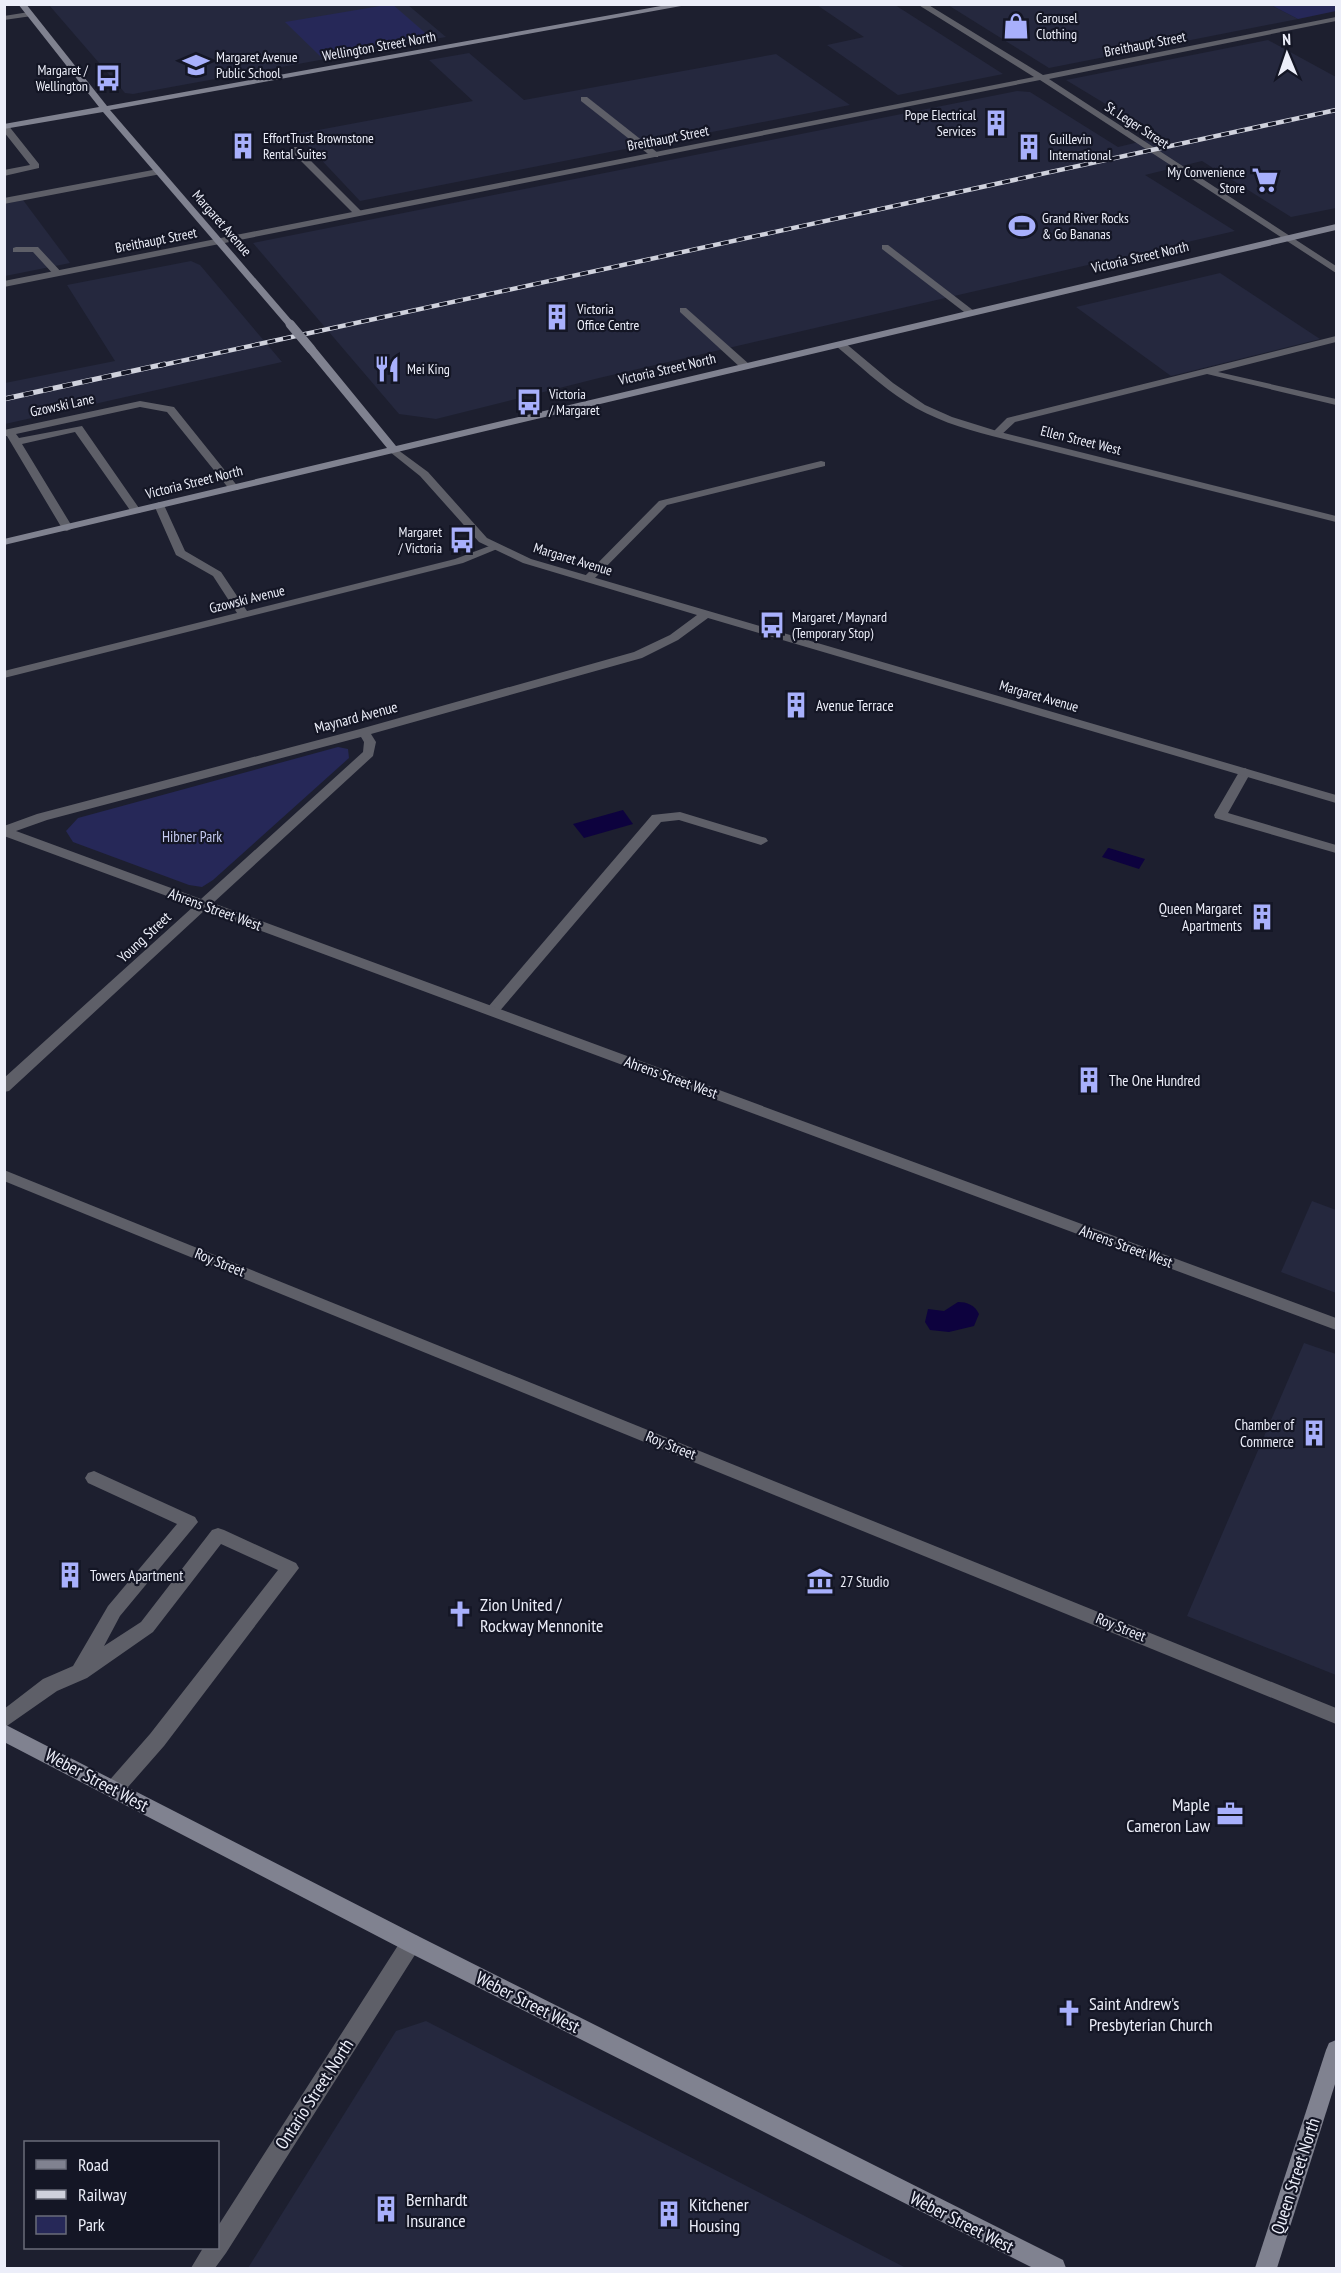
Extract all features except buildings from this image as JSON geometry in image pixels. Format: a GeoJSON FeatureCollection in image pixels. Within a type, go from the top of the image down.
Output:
{"type":"FeatureCollection","features":[{"type":"Feature","properties":{"kind":"street","name":"Margaret Avenue"},"geometry":{"type":"LineString","coordinates":[[21,4],[105,109],[217,242],[290,324],[394,450],[423,474],[477,534],[496,547],[527,561],[1336,799]]}},
{"type":"Feature","properties":{"kind":"street","name":"Wellington Street North"},"geometry":{"type":"LineString","coordinates":[[5,127],[688,4]]}},
{"type":"Feature","properties":{"kind":"street","name":"St. Leger Street"},"geometry":{"type":"LineString","coordinates":[[921,4],[1041,78],[1336,270]]}},
{"type":"Feature","properties":{"kind":"street"},"geometry":{"type":"LineString","coordinates":[[4,18],[29,14]]}},
{"type":"Feature","properties":{"kind":"street","name":"Breithaupt Street"},"geometry":{"type":"LineString","coordinates":[[4,284],[1336,19]]}},
{"type":"Feature","properties":{"kind":"street"},"geometry":{"type":"LineString","coordinates":[[584,99],[655,154]]}},
{"type":"Feature","properties":{"kind":"street"},"geometry":{"type":"LineString","coordinates":[[4,173],[36,166],[5,127]]}},
{"type":"Feature","properties":{"kind":"street"},"geometry":{"type":"LineString","coordinates":[[294,149],[358,213]]}},
{"type":"Feature","properties":{"kind":"street"},"geometry":{"type":"LineString","coordinates":[[4,201],[158,172]]}},
{"type":"Feature","properties":{"kind":"street","name":"Victoria Street North"},"geometry":{"type":"LineString","coordinates":[[4,542],[1336,227]]}},
{"type":"Feature","properties":{"kind":"street"},"geometry":{"type":"LineString","coordinates":[[885,247],[971,313]]}},
{"type":"Feature","properties":{"kind":"street"},"geometry":{"type":"LineString","coordinates":[[16,250],[35,249],[58,274]]}},
{"type":"Feature","properties":{"kind":"street"},"geometry":{"type":"LineString","coordinates":[[683,310],[746,366]]}},
{"type":"Feature","properties":{"kind":"street"},"geometry":{"type":"LineString","coordinates":[[996,434],[1011,420],[1336,339]]}},
{"type":"Feature","properties":{"kind":"street","name":"Ellen Street West"},"geometry":{"type":"LineString","coordinates":[[840,344],[893,389],[920,407],[950,421],[1336,519]]}},
{"type":"Feature","properties":{"kind":"street"},"geometry":{"type":"LineString","coordinates":[[1206,371],[1336,402]]}},
{"type":"Feature","properties":{"kind":"street","name":"Gzowski Lane"},"geometry":{"type":"LineString","coordinates":[[10,436],[140,404],[170,409],[234,488]]}},
{"type":"Feature","properties":{"kind":"street"},"geometry":{"type":"LineString","coordinates":[[67,528],[10,436],[78,428],[136,511]]}},
{"type":"Feature","properties":{"kind":"street"},"geometry":{"type":"LineString","coordinates":[[588,579],[663,503],[821,464]]}},
{"type":"Feature","properties":{"kind":"street"},"geometry":{"type":"LineString","coordinates":[[159,505],[180,553],[217,574],[244,615]]}},
{"type":"Feature","properties":{"kind":"street","name":"Gzowski Avenue"},"geometry":{"type":"LineString","coordinates":[[4,675],[459,561],[496,547]]}},
{"type":"Feature","properties":{"kind":"street","name":"Maynard Avenue"},"geometry":{"type":"LineString","coordinates":[[4,831],[42,817],[364,732],[638,655],[660,647],[679,636],[706,614]]}},
{"type":"Feature","properties":{"kind":"street","name":"Young Street"},"geometry":{"type":"LineString","coordinates":[[4,1087],[369,753],[370,742],[364,732]]}},
{"type":"Feature","properties":{"kind":"street"},"geometry":{"type":"LineString","coordinates":[[1245,772],[1220,815],[1336,849]]}},
{"type":"Feature","properties":{"kind":"street"},"geometry":{"type":"LineString","coordinates":[[493,1010],[657,819],[680,816],[761,841]]}},
{"type":"Feature","properties":{"kind":"street","name":"Ahrens Street West"},"geometry":{"type":"LineString","coordinates":[[4,831],[493,1010],[1336,1324]]}},
{"type":"Feature","properties":{"kind":"street","name":"Roy Street"},"geometry":{"type":"LineString","coordinates":[[4,1175],[1336,1716]]}},
{"type":"Feature","properties":{"kind":"street"},"geometry":{"type":"LineString","coordinates":[[80,1672],[114,1611],[189,1522],[94,1478]]}},
{"type":"Feature","properties":{"kind":"street"},"geometry":{"type":"LineString","coordinates":[[4,1720],[50,1685],[80,1672],[147,1627],[218,1535],[290,1568],[157,1740],[114,1789]]}},
{"type":"Feature","properties":{"kind":"street","name":"Weber Street West"},"geometry":{"type":"LineString","coordinates":[[4,1732],[411,1943],[1055,2268]]}},
{"type":"Feature","properties":{"kind":"street","name":"Ontario Street North"},"geometry":{"type":"LineString","coordinates":[[219,2243],[411,1943]]}},
{"type":"Feature","properties":{"kind":"street","name":"Queen Street North"},"geometry":{"type":"LineString","coordinates":[[1266,2268],[1336,2050]]}},
{"type":"Feature","properties":{"kind":"street","name":"Ontario Street North"},"geometry":{"type":"LineString","coordinates":[[202,2268],[215,2249]]}},
{"type":"Feature","properties":{"kind":"shaded area","name":"Margaret Avenue Public School"},"geometry":{"type":"Polygon","coordinates":[[[49,5],[408,5],[446,37],[133,94],[125,93],[49,5]]]}},
{"type":"Feature","properties":{"kind":"shaded area"},"geometry":{"type":"Polygon","coordinates":[[[817,5],[895,5],[1003,74],[898,95],[827,45],[864,37],[817,5]]]}},
{"type":"Feature","properties":{"kind":"shaded area"},"geometry":{"type":"Polygon","coordinates":[[[948,5],[1271,5],[1298,19],[1049,68],[948,5]]]}},
{"type":"Feature","properties":{"kind":"shaded area"},"geometry":{"type":"Polygon","coordinates":[[[1268,40],[1336,77],[1336,208],[1291,217],[1202,161],[1145,175],[1235,231],[599,378],[436,419],[399,414],[253,243],[1017,91],[1030,92],[1118,147],[1160,137],[1066,80],[1268,40]]]}},
{"type":"Feature","properties":{"kind":"shaded area"},"geometry":{"type":"Polygon","coordinates":[[[469,53],[524,100],[776,54],[850,105],[360,201],[297,134],[473,101],[429,60],[469,53]]]}},
{"type":"Feature","properties":{"kind":"shaded area"},"geometry":{"type":"Polygon","coordinates":[[[23,200],[70,263],[5,276],[5,204],[23,200]]]}},
{"type":"Feature","properties":{"kind":"shaded area"},"geometry":{"type":"Polygon","coordinates":[[[191,261],[200,265],[282,362],[5,424],[5,383],[115,361],[67,285],[191,261]]]}},
{"type":"Feature","properties":{"kind":"shaded area"},"geometry":{"type":"Polygon","coordinates":[[[1220,273],[1320,339],[1171,376],[1076,307],[1220,273]]]}},
{"type":"Feature","properties":{"kind":"shaded area"},"geometry":{"type":"Polygon","coordinates":[[[623,810],[633,824],[584,838],[573,824],[623,810]]]}},
{"type":"Feature","properties":{"kind":"shaded area"},"geometry":{"type":"Polygon","coordinates":[[[1108,848],[1145,859],[1139,869],[1102,857],[1108,848]]]}},
{"type":"Feature","properties":{"kind":"shaded area"},"geometry":{"type":"Polygon","coordinates":[[[1312,1201],[1336,1210],[1336,1293],[1281,1272],[1312,1201]]]}},
{"type":"Feature","properties":{"kind":"shaded area"},"geometry":{"type":"Polygon","coordinates":[[[958,1302],[970,1305],[979,1314],[974,1326],[949,1332],[930,1330],[925,1322],[928,1309],[944,1311],[958,1302]]]}},
{"type":"Feature","properties":{"kind":"shaded area"},"geometry":{"type":"Polygon","coordinates":[[[1304,1343],[1336,1354],[1336,1675],[1187,1616],[1304,1343]]]}},
{"type":"Feature","properties":{"kind":"shaded area"},"geometry":{"type":"Polygon","coordinates":[[[426,2021],[906,2268],[248,2268],[396,2031],[426,2021]]]}},
{"type":"Feature","properties":{"kind":"green space"},"geometry":{"type":"Polygon","coordinates":[[[392,4],[430,37],[320,56],[285,22],[392,4]]]}},
{"type":"Feature","properties":{"kind":"green space"},"geometry":{"type":"Polygon","coordinates":[[[1271,5],[1336,5],[1336,11],[1298,19],[1271,5]]]}},
{"type":"Feature","properties":{"kind":"green space","name":"Hibner Park"},"geometry":{"type":"Polygon","coordinates":[[[338,747],[348,749],[349,758],[213,880],[202,887],[189,885],[73,842],[66,831],[78,818],[338,747]]]}},
{"type":"Feature","properties":{"kind":"railway"},"geometry":{"type":"LineString","coordinates":[[158,366],[1336,110]]}},
{"type":"Feature","properties":{"kind":"railway"},"geometry":{"type":"LineString","coordinates":[[4,399],[165,364]]}},
{"type":"Feature","properties":{"kind":"place","name":"Carousel Clothing"},"geometry":{"type":"Point","coordinates":[1016,26]}},
{"type":"Feature","properties":{"kind":"place","name":"Margaret Avenue Public School"},"geometry":{"type":"Point","coordinates":[196,65]}},
{"type":"Feature","properties":{"kind":"place","name":"Margaret / Wellington"},"geometry":{"type":"Point","coordinates":[108,78]}},
{"type":"Feature","properties":{"kind":"place","name":"Pope Electrical Services"},"geometry":{"type":"Point","coordinates":[996,123]}},
{"type":"Feature","properties":{"kind":"place","name":"EffortTrust Brownstone Rental Suites"},"geometry":{"type":"Point","coordinates":[243,146]}},
{"type":"Feature","properties":{"kind":"place","name":"Guillevin International"},"geometry":{"type":"Point","coordinates":[1029,147]}},
{"type":"Feature","properties":{"kind":"place","name":"My Convenience Store"},"geometry":{"type":"Point","coordinates":[1265,180]}},
{"type":"Feature","properties":{"kind":"place","name":"Grand River Rocks & Go Bananas"},"geometry":{"type":"Point","coordinates":[1022,226]}},
{"type":"Feature","properties":{"kind":"place","name":"Victoria Office Centre"},"geometry":{"type":"Point","coordinates":[557,317]}},
{"type":"Feature","properties":{"kind":"place","name":"Mei King"},"geometry":{"type":"Point","coordinates":[387,369]}},
{"type":"Feature","properties":{"kind":"place","name":"Victoria / Margaret"},"geometry":{"type":"Point","coordinates":[529,402]}},
{"type":"Feature","properties":{"kind":"place","name":"Margaret / Victoria"},"geometry":{"type":"Point","coordinates":[462,540]}},
{"type":"Feature","properties":{"kind":"place","name":"Margaret / Maynard (Temporary Stop)"},"geometry":{"type":"Point","coordinates":[772,625]}},
{"type":"Feature","properties":{"kind":"place","name":"Avenue Terrace"},"geometry":{"type":"Point","coordinates":[796,705]}},
{"type":"Feature","properties":{"kind":"place","name":"Queen Margaret Apartments"},"geometry":{"type":"Point","coordinates":[1262,917]}},
{"type":"Feature","properties":{"kind":"place","name":"The One Hundred"},"geometry":{"type":"Point","coordinates":[1089,1080]}},
{"type":"Feature","properties":{"kind":"place","name":"Chamber of Commerce"},"geometry":{"type":"Point","coordinates":[1314,1433]}},
{"type":"Feature","properties":{"kind":"place","name":"Towers Apartment"},"geometry":{"type":"Point","coordinates":[70,1575]}},
{"type":"Feature","properties":{"kind":"place","name":"27 Studio"},"geometry":{"type":"Point","coordinates":[820,1581]}},
{"type":"Feature","properties":{"kind":"place","name":"Zion United / Rockway Mennonite"},"geometry":{"type":"Point","coordinates":[460,1614]}},
{"type":"Feature","properties":{"kind":"place","name":"Maple Cameron Law"},"geometry":{"type":"Point","coordinates":[1230,1814]}},
{"type":"Feature","properties":{"kind":"place","name":"Saint Andrew's Presbyterian Church"},"geometry":{"type":"Point","coordinates":[1069,2013]}},
{"type":"Feature","properties":{"kind":"place","name":"Bernhardt Insurance"},"geometry":{"type":"Point","coordinates":[386,2209]}},
{"type":"Feature","properties":{"kind":"place","name":"Kitchener Housing"},"geometry":{"type":"Point","coordinates":[669,2214]}}]}
